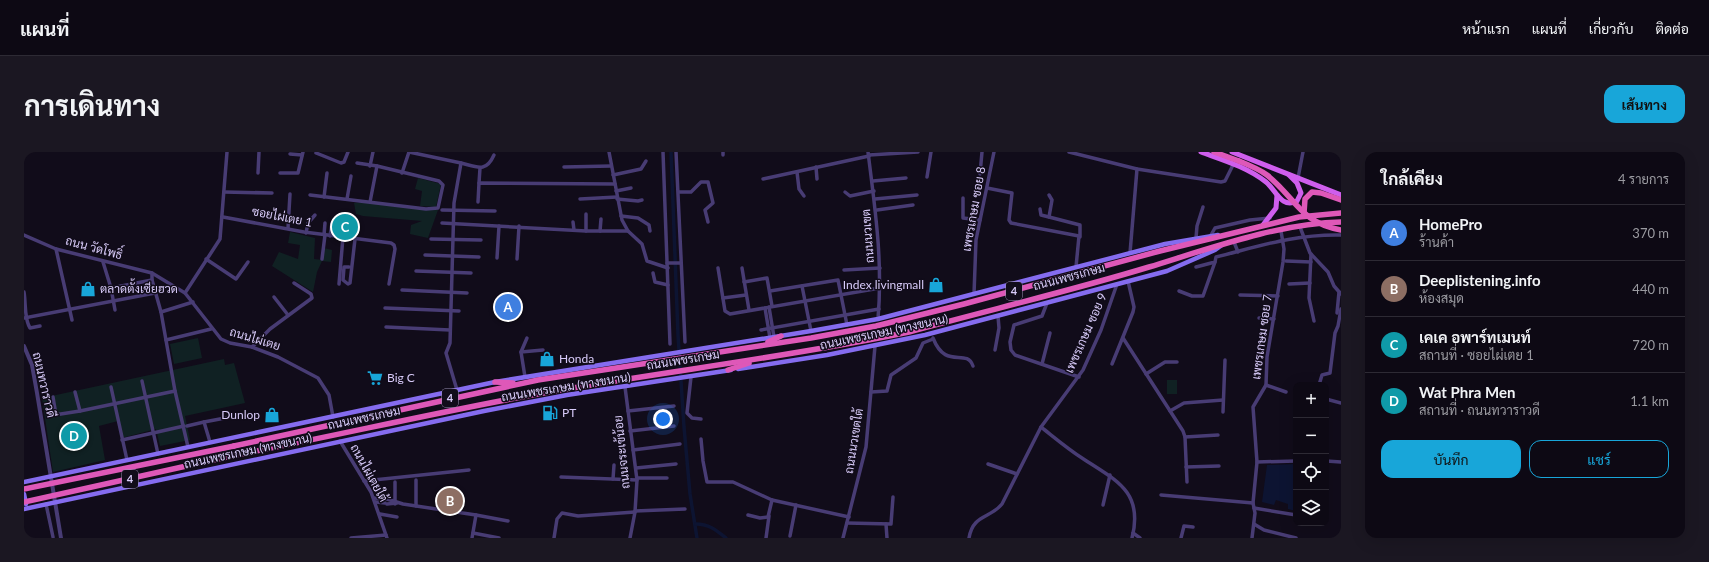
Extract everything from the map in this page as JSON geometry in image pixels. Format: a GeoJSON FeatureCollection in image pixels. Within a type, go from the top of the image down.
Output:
{"type":"FeatureCollection","features":[{"type":"Feature","properties":{"kind":"highway"},"geometry":{"type":"LineString","coordinates":[[1214,152],[1239,161],[1266,174],[1314,222],[1341,230]]}},
{"type":"Feature","properties":{"kind":"highway"},"geometry":{"type":"LineString","coordinates":[[1304,213],[1304,202],[1312,192],[1321,193],[1341,200]]}},
{"type":"Feature","properties":{"kind":"highway","name":"ถนนเพชรเกษม"},"geometry":{"type":"LineString","coordinates":[[24,489],[234,446],[522,384],[848,331],[946,309],[1263,225],[1299,217],[1341,213]]}},
{"type":"Feature","properties":{"kind":"highway","name":"ถนนเพชรเกษม"},"geometry":{"type":"LineString","coordinates":[[24,502],[236,455],[533,394],[876,339],[987,311],[1222,245],[1281,230],[1341,222]]}},
{"type":"Feature","properties":{"kind":"highway"},"geometry":{"type":"LineString","coordinates":[[946,309],[963,308],[985,302],[989,304],[987,311]]}},
{"type":"Feature","properties":{"kind":"highway"},"geometry":{"type":"LineString","coordinates":[[761,346],[781,336]]}},
{"type":"Feature","properties":{"kind":"highway"},"geometry":{"type":"LineString","coordinates":[[728,370],[758,359]]}},
{"type":"Feature","properties":{"kind":"highway"},"geometry":{"type":"LineString","coordinates":[[495,382],[522,384]]}},
{"type":"Feature","properties":{"kind":"main road"},"geometry":{"type":"LineString","coordinates":[[1201,152],[1259,177],[1268,184],[1281,200],[1291,203],[1300,198],[1299,188],[1290,175]]}},
{"type":"Feature","properties":{"kind":"main road"},"geometry":{"type":"LineString","coordinates":[[1232,152],[1238,153],[1341,195]]}},
{"type":"Feature","properties":{"kind":"main road"},"geometry":{"type":"LineString","coordinates":[[1263,225],[1270,218],[1276,208],[1277,194]]}},
{"type":"Feature","properties":{"kind":"main road","name":"ถนนเพชรเกษม (ทางขนาน)"},"geometry":{"type":"LineString","coordinates":[[24,482],[495,382],[669,353],[772,338],[878,319],[1130,253],[1211,235],[1223,235]]}},
{"type":"Feature","properties":{"kind":"main road","name":"ถนนเพชรเกษม (ทางขนาน)"},"geometry":{"type":"LineString","coordinates":[[25,509],[504,407],[875,346],[932,333],[1167,271],[1209,253],[1222,245]]}},
{"type":"Feature","properties":{"kind":"main road"},"geometry":{"type":"LineString","coordinates":[[24,494],[25,509]]}},
{"type":"Feature","properties":{"kind":"street"},"geometry":{"type":"LineString","coordinates":[[185,293],[220,239],[227,152]]}},
{"type":"Feature","properties":{"kind":"street"},"geometry":{"type":"LineString","coordinates":[[258,152],[258,173]]}},
{"type":"Feature","properties":{"kind":"street"},"geometry":{"type":"LineString","coordinates":[[316,153],[341,163],[344,162],[348,152]]}},
{"type":"Feature","properties":{"kind":"street"},"geometry":{"type":"LineString","coordinates":[[370,166],[373,152]]}},
{"type":"Feature","properties":{"kind":"street"},"geometry":{"type":"LineString","coordinates":[[402,173],[409,152],[480,168],[490,163],[494,155]]}},
{"type":"Feature","properties":{"kind":"street"},"geometry":{"type":"LineString","coordinates":[[609,152],[621,216],[628,231],[642,244],[647,261],[668,268]]}},
{"type":"Feature","properties":{"kind":"street"},"geometry":{"type":"LineString","coordinates":[[663,152],[669,263],[668,285],[670,344]]}},
{"type":"Feature","properties":{"kind":"street"},"geometry":{"type":"LineString","coordinates":[[676,152],[679,192],[680,262],[685,342]]}},
{"type":"Feature","properties":{"kind":"street"},"geometry":{"type":"LineString","coordinates":[[763,179],[869,154],[918,152]]}},
{"type":"Feature","properties":{"kind":"street"},"geometry":{"type":"LineString","coordinates":[[927,177],[931,152]]}},
{"type":"Feature","properties":{"kind":"street"},"geometry":{"type":"LineString","coordinates":[[980,174],[982,152]]}},
{"type":"Feature","properties":{"kind":"street","name":"เพชรเกษม ซอย 8"},"geometry":{"type":"LineString","coordinates":[[974,294],[976,240],[994,152]]}},
{"type":"Feature","properties":{"kind":"street"},"geometry":{"type":"LineString","coordinates":[[1069,152],[1137,169],[1221,182],[1225,181],[1234,165]]}},
{"type":"Feature","properties":{"kind":"street"},"geometry":{"type":"LineString","coordinates":[[1298,178],[1303,152]]}},
{"type":"Feature","properties":{"kind":"street"},"geometry":{"type":"LineString","coordinates":[[280,173],[298,173],[302,153],[290,154]]}},
{"type":"Feature","properties":{"kind":"street","name":"ถนนนวเขต"},"geometry":{"type":"LineString","coordinates":[[869,154],[877,210],[880,268],[878,319]]}},
{"type":"Feature","properties":{"kind":"street"},"geometry":{"type":"LineString","coordinates":[[613,175],[641,169],[646,161]]}},
{"type":"Feature","properties":{"kind":"street"},"geometry":{"type":"LineString","coordinates":[[310,195],[426,209],[438,208],[443,184],[377,166],[357,164]]}},
{"type":"Feature","properties":{"kind":"street"},"geometry":{"type":"LineString","coordinates":[[457,390],[446,353],[450,343],[454,210],[461,164]]}},
{"type":"Feature","properties":{"kind":"street"},"geometry":{"type":"LineString","coordinates":[[370,202],[377,166]]}},
{"type":"Feature","properties":{"kind":"street"},"geometry":{"type":"LineString","coordinates":[[564,167],[611,166]]}},
{"type":"Feature","properties":{"kind":"street"},"geometry":{"type":"LineString","coordinates":[[816,167],[817,179]]}},
{"type":"Feature","properties":{"kind":"street"},"geometry":{"type":"LineString","coordinates":[[478,202],[480,168]]}},
{"type":"Feature","properties":{"kind":"street"},"geometry":{"type":"LineString","coordinates":[[1130,253],[1137,169]]}},
{"type":"Feature","properties":{"kind":"street"},"geometry":{"type":"LineString","coordinates":[[797,172],[799,189],[804,196]]}},
{"type":"Feature","properties":{"kind":"street"},"geometry":{"type":"LineString","coordinates":[[324,197],[327,173]]}},
{"type":"Feature","properties":{"kind":"street"},"geometry":{"type":"LineString","coordinates":[[347,199],[351,176]]}},
{"type":"Feature","properties":{"kind":"street"},"geometry":{"type":"LineString","coordinates":[[873,181],[906,178]]}},
{"type":"Feature","properties":{"kind":"street"},"geometry":{"type":"LineString","coordinates":[[679,192],[691,192],[701,182],[708,182],[713,202],[712,205],[705,210],[708,222]]}},
{"type":"Feature","properties":{"kind":"street"},"geometry":{"type":"LineString","coordinates":[[479,183],[615,184]]}},
{"type":"Feature","properties":{"kind":"street"},"geometry":{"type":"LineString","coordinates":[[616,192],[631,188]]}},
{"type":"Feature","properties":{"kind":"street"},"geometry":{"type":"LineString","coordinates":[[987,188],[1012,193],[1009,220],[1011,223],[1080,237]]}},
{"type":"Feature","properties":{"kind":"street"},"geometry":{"type":"LineString","coordinates":[[845,192],[850,196],[874,191]]}},
{"type":"Feature","properties":{"kind":"street"},"geometry":{"type":"LineString","coordinates":[[224,192],[272,193]]}},
{"type":"Feature","properties":{"kind":"street"},"geometry":{"type":"LineString","coordinates":[[288,228],[290,194]]}},
{"type":"Feature","properties":{"kind":"street"},"geometry":{"type":"LineString","coordinates":[[875,198],[917,195]]}},
{"type":"Feature","properties":{"kind":"street"},"geometry":{"type":"LineString","coordinates":[[1049,195],[1052,200],[1049,217]]}},
{"type":"Feature","properties":{"kind":"street"},"geometry":{"type":"LineString","coordinates":[[580,200],[617,198],[638,201],[642,200]]}},
{"type":"Feature","properties":{"kind":"street"},"geometry":{"type":"LineString","coordinates":[[963,198],[963,218],[980,220]]}},
{"type":"Feature","properties":{"kind":"street"},"geometry":{"type":"LineString","coordinates":[[877,210],[913,205]]}},
{"type":"Feature","properties":{"kind":"street"},"geometry":{"type":"LineString","coordinates":[[1196,238],[1197,226],[1203,206]]}},
{"type":"Feature","properties":{"kind":"street"},"geometry":{"type":"LineString","coordinates":[[1040,209],[1041,215],[1080,225],[1079,250],[1075,258],[1076,267]]}},
{"type":"Feature","properties":{"kind":"street"},"geometry":{"type":"LineString","coordinates":[[442,210],[495,211]]}},
{"type":"Feature","properties":{"kind":"street"},"geometry":{"type":"LineString","coordinates":[[586,214],[586,231]]}},
{"type":"Feature","properties":{"kind":"street"},"geometry":{"type":"LineString","coordinates":[[306,232],[308,222],[315,215]]}},
{"type":"Feature","properties":{"kind":"street"},"geometry":{"type":"LineString","coordinates":[[621,216],[638,218],[650,226],[650,231]]}},
{"type":"Feature","properties":{"kind":"street","name":"ซอยไผ่เตย 1"},"geometry":{"type":"LineString","coordinates":[[222,217],[330,236],[391,243],[394,245],[389,284]]}},
{"type":"Feature","properties":{"kind":"street"},"geometry":{"type":"LineString","coordinates":[[1211,235],[1215,228],[1256,219],[1270,218]]}},
{"type":"Feature","properties":{"kind":"street"},"geometry":{"type":"LineString","coordinates":[[600,231],[601,219]]}},
{"type":"Feature","properties":{"kind":"street"},"geometry":{"type":"LineString","coordinates":[[573,222],[574,230]]}},
{"type":"Feature","properties":{"kind":"street"},"geometry":{"type":"LineString","coordinates":[[322,259],[325,223]]}},
{"type":"Feature","properties":{"kind":"street"},"geometry":{"type":"LineString","coordinates":[[330,236],[332,223]]}},
{"type":"Feature","properties":{"kind":"street"},"geometry":{"type":"LineString","coordinates":[[349,238],[350,223]]}},
{"type":"Feature","properties":{"kind":"street"},"geometry":{"type":"LineString","coordinates":[[442,223],[519,226],[586,231],[628,231]]}},
{"type":"Feature","properties":{"kind":"street"},"geometry":{"type":"LineString","coordinates":[[497,258],[499,226]]}},
{"type":"Feature","properties":{"kind":"street"},"geometry":{"type":"LineString","coordinates":[[517,259],[519,226]]}},
{"type":"Feature","properties":{"kind":"street"},"geometry":{"type":"LineString","coordinates":[[1300,227],[1311,254],[1328,272],[1334,286],[1340,293],[1337,313]]}},
{"type":"Feature","properties":{"kind":"street","name":"เพชรเกษม ซอย 7"},"geometry":{"type":"LineString","coordinates":[[1252,538],[1254,524],[1253,503],[1257,462],[1252,407],[1266,386],[1267,357],[1283,262],[1281,230]]}},
{"type":"Feature","properties":{"kind":"street","name":"ถนน วัดโพธิ์"},"geometry":{"type":"LineString","coordinates":[[24,235],[56,249],[103,262],[152,273],[160,278]]}},
{"type":"Feature","properties":{"kind":"street"},"geometry":{"type":"LineString","coordinates":[[1209,253],[1216,257],[1282,239],[1303,236],[1341,235]]}},
{"type":"Feature","properties":{"kind":"street"},"geometry":{"type":"LineString","coordinates":[[338,284],[344,237]]}},
{"type":"Feature","properties":{"kind":"street"},"geometry":{"type":"LineString","coordinates":[[349,267],[344,267],[343,280],[348,284],[350,283],[355,239]]}},
{"type":"Feature","properties":{"kind":"street"},"geometry":{"type":"LineString","coordinates":[[431,239],[481,240]]}},
{"type":"Feature","properties":{"kind":"street"},"geometry":{"type":"LineString","coordinates":[[1234,242],[1238,252]]}},
{"type":"Feature","properties":{"kind":"street"},"geometry":{"type":"LineString","coordinates":[[56,249],[72,320]]}},
{"type":"Feature","properties":{"kind":"street"},"geometry":{"type":"LineString","coordinates":[[1311,254],[1309,298],[1311,314],[1314,321]]}},
{"type":"Feature","properties":{"kind":"street"},"geometry":{"type":"LineString","coordinates":[[425,256],[479,257]]}},
{"type":"Feature","properties":{"kind":"street"},"geometry":{"type":"LineString","coordinates":[[1179,290],[1192,296],[1203,296],[1216,257]]}},
{"type":"Feature","properties":{"kind":"street"},"geometry":{"type":"LineString","coordinates":[[206,259],[236,279],[248,262]]}},
{"type":"Feature","properties":{"kind":"street"},"geometry":{"type":"LineString","coordinates":[[1286,261],[1311,262]]}},
{"type":"Feature","properties":{"kind":"street"},"geometry":{"type":"LineString","coordinates":[[103,262],[111,288],[115,310]]}},
{"type":"Feature","properties":{"kind":"street"},"geometry":{"type":"LineString","coordinates":[[669,263],[680,262]]}},
{"type":"Feature","properties":{"kind":"street"},"geometry":{"type":"LineString","coordinates":[[1196,267],[1215,262]]}},
{"type":"Feature","properties":{"kind":"street"},"geometry":{"type":"LineString","coordinates":[[718,268],[723,298],[727,313],[730,314],[880,288]]}},
{"type":"Feature","properties":{"kind":"street"},"geometry":{"type":"LineString","coordinates":[[742,268],[749,310]]}},
{"type":"Feature","properties":{"kind":"street"},"geometry":{"type":"LineString","coordinates":[[844,270],[880,268]]}},
{"type":"Feature","properties":{"kind":"street"},"geometry":{"type":"LineString","coordinates":[[416,271],[471,273]]}},
{"type":"Feature","properties":{"kind":"street"},"geometry":{"type":"LineString","coordinates":[[152,273],[152,280],[161,312],[175,391],[186,426],[188,447]]}},
{"type":"Feature","properties":{"kind":"street"},"geometry":{"type":"LineString","coordinates":[[652,273],[655,282],[668,285]]}},
{"type":"Feature","properties":{"kind":"street","name":"ถนนไผ่เตย"},"geometry":{"type":"LineString","coordinates":[[160,278],[185,293],[193,302],[211,329],[225,342],[252,347],[289,362],[318,378],[329,395],[333,416]]}},
{"type":"Feature","properties":{"kind":"street"},"geometry":{"type":"LineString","coordinates":[[744,282],[766,278],[770,291],[769,307],[772,338]]}},
{"type":"Feature","properties":{"kind":"street"},"geometry":{"type":"LineString","coordinates":[[111,288],[152,280]]}},
{"type":"Feature","properties":{"kind":"street"},"geometry":{"type":"LineString","coordinates":[[770,291],[838,280],[847,325]]}},
{"type":"Feature","properties":{"kind":"street"},"geometry":{"type":"LineString","coordinates":[[1112,364],[1134,307],[1128,282]]}},
{"type":"Feature","properties":{"kind":"street"},"geometry":{"type":"LineString","coordinates":[[252,347],[288,315],[312,297],[311,294],[294,283]]}},
{"type":"Feature","properties":{"kind":"street"},"geometry":{"type":"LineString","coordinates":[[1289,284],[1310,283]]}},
{"type":"Feature","properties":{"kind":"street","name":"เพชรเกษม ซอย 9"},"geometry":{"type":"LineString","coordinates":[[968,538],[974,522],[997,509],[1002,504],[1048,415],[1079,377],[1101,330],[1117,284]]}},
{"type":"Feature","properties":{"kind":"street"},"geometry":{"type":"LineString","coordinates":[[802,286],[811,331]]}},
{"type":"Feature","properties":{"kind":"street"},"geometry":{"type":"LineString","coordinates":[[402,290],[467,293]]}},
{"type":"Feature","properties":{"kind":"street"},"geometry":{"type":"LineString","coordinates":[[24,292],[25,318],[30,328],[40,326]]}},
{"type":"Feature","properties":{"kind":"street"},"geometry":{"type":"LineString","coordinates":[[25,318],[155,293]]}},
{"type":"Feature","properties":{"kind":"street"},"geometry":{"type":"LineString","coordinates":[[723,298],[746,295]]}},
{"type":"Feature","properties":{"kind":"street"},"geometry":{"type":"LineString","coordinates":[[1240,295],[1278,296]]}},
{"type":"Feature","properties":{"kind":"street"},"geometry":{"type":"LineString","coordinates":[[274,297],[288,315]]}},
{"type":"Feature","properties":{"kind":"street"},"geometry":{"type":"LineString","coordinates":[[161,312],[193,302]]}},
{"type":"Feature","properties":{"kind":"street"},"geometry":{"type":"LineString","coordinates":[[1047,303],[1042,316],[1014,325],[1010,342],[1011,350],[1018,358],[1042,364],[1079,377]]}},
{"type":"Feature","properties":{"kind":"street"},"geometry":{"type":"LineString","coordinates":[[385,308],[459,311]]}},
{"type":"Feature","properties":{"kind":"street"},"geometry":{"type":"LineString","coordinates":[[761,330],[879,309]]}},
{"type":"Feature","properties":{"kind":"street"},"geometry":{"type":"LineString","coordinates":[[1320,382],[1322,375],[1330,373],[1341,309]]}},
{"type":"Feature","properties":{"kind":"street"},"geometry":{"type":"LineString","coordinates":[[995,350],[999,328],[998,316]]}},
{"type":"Feature","properties":{"kind":"street"},"geometry":{"type":"LineString","coordinates":[[1259,318],[1274,319]]}},
{"type":"Feature","properties":{"kind":"street"},"geometry":{"type":"LineString","coordinates":[[386,327],[450,330]]}},
{"type":"Feature","properties":{"kind":"street"},"geometry":{"type":"LineString","coordinates":[[166,340],[211,329]]}},
{"type":"Feature","properties":{"kind":"street"},"geometry":{"type":"LineString","coordinates":[[932,333],[942,354],[948,357],[965,358],[970,361],[973,366]]}},
{"type":"Feature","properties":{"kind":"street"},"geometry":{"type":"LineString","coordinates":[[1042,364],[1050,333]]}},
{"type":"Feature","properties":{"kind":"street"},"geometry":{"type":"LineString","coordinates":[[525,377],[521,352],[527,338]]}},
{"type":"Feature","properties":{"kind":"street"},"geometry":{"type":"LineString","coordinates":[[1123,338],[1185,437],[1187,482]]}},
{"type":"Feature","properties":{"kind":"street"},"geometry":{"type":"LineString","coordinates":[[871,392],[887,390],[891,375],[916,358],[923,342],[934,339]]}},
{"type":"Feature","properties":{"kind":"street","name":"ถนนทวาราวดี"},"geometry":{"type":"LineString","coordinates":[[24,346],[32,365],[60,538]]}},
{"type":"Feature","properties":{"kind":"street","name":"ถนนนวเขตใต้"},"geometry":{"type":"LineString","coordinates":[[843,538],[863,462],[875,346]]}},
{"type":"Feature","properties":{"kind":"street"},"geometry":{"type":"LineString","coordinates":[[521,352],[543,350]]}},
{"type":"Feature","properties":{"kind":"street"},"geometry":{"type":"LineString","coordinates":[[1223,412],[1225,360]]}},
{"type":"Feature","properties":{"kind":"street"},"geometry":{"type":"LineString","coordinates":[[1146,374],[1165,362],[1177,362]]}},
{"type":"Feature","properties":{"kind":"street"},"geometry":{"type":"LineString","coordinates":[[690,377],[687,413],[692,418],[701,419]]}},
{"type":"Feature","properties":{"kind":"street"},"geometry":{"type":"LineString","coordinates":[[142,381],[158,454]]}},
{"type":"Feature","properties":{"kind":"street"},"geometry":{"type":"LineString","coordinates":[[1266,386],[1286,392]]}},
{"type":"Feature","properties":{"kind":"street"},"geometry":{"type":"LineString","coordinates":[[111,387],[127,460]]}},
{"type":"Feature","properties":{"kind":"street","name":"ถนนจระเข้น้อย"},"geometry":{"type":"LineString","coordinates":[[625,387],[637,479],[635,512],[630,538]]}},
{"type":"Feature","properties":{"kind":"street"},"geometry":{"type":"LineString","coordinates":[[48,416],[80,411],[175,391]]}},
{"type":"Feature","properties":{"kind":"street"},"geometry":{"type":"LineString","coordinates":[[75,392],[80,411]]}},
{"type":"Feature","properties":{"kind":"street"},"geometry":{"type":"LineString","coordinates":[[53,397],[56,415]]}},
{"type":"Feature","properties":{"kind":"street"},"geometry":{"type":"LineString","coordinates":[[1170,412],[1184,404],[1223,400]]}},
{"type":"Feature","properties":{"kind":"street"},"geometry":{"type":"LineString","coordinates":[[1329,400],[1341,403]]}},
{"type":"Feature","properties":{"kind":"street"},"geometry":{"type":"LineString","coordinates":[[628,411],[674,406]]}},
{"type":"Feature","properties":{"kind":"street"},"geometry":{"type":"LineString","coordinates":[[122,440],[241,415]]}},
{"type":"Feature","properties":{"kind":"street"},"geometry":{"type":"LineString","coordinates":[[204,422],[210,442]]}},
{"type":"Feature","properties":{"kind":"street"},"geometry":{"type":"LineString","coordinates":[[630,431],[674,426]]}},
{"type":"Feature","properties":{"kind":"street"},"geometry":{"type":"LineString","coordinates":[[1041,427],[1083,459],[1110,475],[1122,485],[1132,502],[1132,536],[1140,538]]}},
{"type":"Feature","properties":{"kind":"street"},"geometry":{"type":"LineString","coordinates":[[1185,437],[1218,435]]}},
{"type":"Feature","properties":{"kind":"street"},"geometry":{"type":"LineString","coordinates":[[701,439],[707,482],[733,482],[772,500],[849,517]]}},
{"type":"Feature","properties":{"kind":"street","name":"ถนนไผ่เตยใต้"},"geometry":{"type":"LineString","coordinates":[[340,441],[375,500],[387,537]]}},
{"type":"Feature","properties":{"kind":"street"},"geometry":{"type":"LineString","coordinates":[[633,450],[680,444]]}},
{"type":"Feature","properties":{"kind":"street"},"geometry":{"type":"LineString","coordinates":[[1257,462],[1293,461]]}},
{"type":"Feature","properties":{"kind":"street"},"geometry":{"type":"LineString","coordinates":[[1329,462],[1341,462]]}},
{"type":"Feature","properties":{"kind":"street"},"geometry":{"type":"LineString","coordinates":[[613,479],[614,464]]}},
{"type":"Feature","properties":{"kind":"street"},"geometry":{"type":"LineString","coordinates":[[636,468],[676,464]]}},
{"type":"Feature","properties":{"kind":"street"},"geometry":{"type":"LineString","coordinates":[[988,464],[1017,474]]}},
{"type":"Feature","properties":{"kind":"street"},"geometry":{"type":"LineString","coordinates":[[1186,467],[1219,466]]}},
{"type":"Feature","properties":{"kind":"street"},"geometry":{"type":"LineString","coordinates":[[364,481],[468,470]]}},
{"type":"Feature","properties":{"kind":"street"},"geometry":{"type":"LineString","coordinates":[[1103,505],[1110,475]]}},
{"type":"Feature","properties":{"kind":"street"},"geometry":{"type":"LineString","coordinates":[[561,477],[613,479],[667,478]]}},
{"type":"Feature","properties":{"kind":"street"},"geometry":{"type":"LineString","coordinates":[[416,480],[416,506]]}},
{"type":"Feature","properties":{"kind":"street"},"geometry":{"type":"LineString","coordinates":[[396,482],[396,503]]}},
{"type":"Feature","properties":{"kind":"street"},"geometry":{"type":"LineString","coordinates":[[1161,495],[1253,503]]}},
{"type":"Feature","properties":{"kind":"street"},"geometry":{"type":"LineString","coordinates":[[847,523],[892,523],[893,497]]}},
{"type":"Feature","properties":{"kind":"street"},"geometry":{"type":"LineString","coordinates":[[375,500],[508,520]]}},
{"type":"Feature","properties":{"kind":"street"},"geometry":{"type":"LineString","coordinates":[[766,538],[768,516],[772,500]]}},
{"type":"Feature","properties":{"kind":"street"},"geometry":{"type":"LineString","coordinates":[[46,504],[52,537]]}},
{"type":"Feature","properties":{"kind":"street"},"geometry":{"type":"LineString","coordinates":[[790,536],[796,505]]}},
{"type":"Feature","properties":{"kind":"street"},"geometry":{"type":"LineString","coordinates":[[1254,508],[1293,514]]}},
{"type":"Feature","properties":{"kind":"street"},"geometry":{"type":"LineString","coordinates":[[554,538],[557,519],[562,512],[578,516],[685,509]]}},
{"type":"Feature","properties":{"kind":"street"},"geometry":{"type":"LineString","coordinates":[[380,514],[397,517]]}},
{"type":"Feature","properties":{"kind":"street"},"geometry":{"type":"LineString","coordinates":[[472,538],[476,515]]}},
{"type":"Feature","properties":{"kind":"street"},"geometry":{"type":"LineString","coordinates":[[748,515],[760,518],[768,516]]}},
{"type":"Feature","properties":{"kind":"street"},"geometry":{"type":"LineString","coordinates":[[886,524],[887,538]]}},
{"type":"Feature","properties":{"kind":"street"},"geometry":{"type":"LineString","coordinates":[[1254,524],[1264,530],[1296,538]]}},
{"type":"Feature","properties":{"kind":"street"},"geometry":{"type":"LineString","coordinates":[[1180,538],[1184,526],[1193,527]]}},
{"type":"Feature","properties":{"kind":"street"},"geometry":{"type":"LineString","coordinates":[[473,533],[499,538]]}},
{"type":"Feature","properties":{"kind":"street"},"geometry":{"type":"LineString","coordinates":[[351,538],[387,537]]}},
{"type":"Feature","properties":{"kind":"shaded area"},"geometry":{"type":"Polygon","coordinates":[[[418,178],[441,184],[436,207],[420,206],[422,191],[415,189],[418,178]]]}},
{"type":"Feature","properties":{"kind":"shaded area"},"geometry":{"type":"Polygon","coordinates":[[[364,202],[438,210],[428,238],[410,234],[411,225],[422,221],[363,216],[356,214],[354,203],[364,202]]]}},
{"type":"Feature","properties":{"kind":"shaded area"},"geometry":{"type":"Polygon","coordinates":[[[290,232],[315,238],[314,259],[323,260],[324,248],[332,250],[331,262],[322,261],[317,272],[313,292],[272,266],[279,252],[298,259],[300,245],[288,243],[290,232]]]}},
{"type":"Feature","properties":{"kind":"shaded area"},"geometry":{"type":"Polygon","coordinates":[[[198,338],[202,358],[174,364],[170,344],[198,338]]]}},
{"type":"Feature","properties":{"kind":"shaded area"},"geometry":{"type":"Polygon","coordinates":[[[224,359],[225,365],[234,363],[245,403],[185,416],[190,440],[160,446],[156,429],[122,438],[118,421],[99,426],[105,460],[53,472],[42,398],[224,359]]]}},
{"type":"Feature","properties":{"kind":"shaded area"},"geometry":{"type":"Polygon","coordinates":[[[1167,380],[1177,380],[1177,394],[1167,394],[1167,380]]]}},
{"type":"Feature","properties":{"kind":"water"},"geometry":{"type":"Polygon","coordinates":[[[1293,464],[1293,510],[1288,509],[1288,504],[1276,500],[1274,505],[1262,502],[1267,465],[1293,464]]]}},
{"type":"Feature","properties":{"kind":"waterway"},"geometry":{"type":"LineString","coordinates":[[671,152],[678,335],[684,427],[690,494],[697,538]]}},
{"type":"Feature","properties":{"kind":"waterway"},"geometry":{"type":"LineString","coordinates":[[696,524],[709,526],[726,538]]}},
{"type":"Feature","properties":{"kind":"place","name":"เคเค อพาร์ทเมนท์"},"geometry":{"type":"Point","coordinates":[345,227]}},
{"type":"Feature","properties":{"kind":"place","name":"Index livingmall"},"geometry":{"type":"Point","coordinates":[936,285]}},
{"type":"Feature","properties":{"kind":"place","name":"ตลาดตั้งเซียฮวด"},"geometry":{"type":"Point","coordinates":[88,289]}},
{"type":"Feature","properties":{"kind":"place","name":"HomePro"},"geometry":{"type":"Point","coordinates":[508,307]}},
{"type":"Feature","properties":{"kind":"place","name":"Honda"},"geometry":{"type":"Point","coordinates":[547,359]}},
{"type":"Feature","properties":{"kind":"place","name":"Big C"},"geometry":{"type":"Point","coordinates":[375,378]}},
{"type":"Feature","properties":{"kind":"place","name":"PT"},"geometry":{"type":"Point","coordinates":[550,413]}},
{"type":"Feature","properties":{"kind":"place","name":"Dunlop"},"geometry":{"type":"Point","coordinates":[272,415]}},
{"type":"Feature","properties":{"kind":"place","name":"Wat Phra Men"},"geometry":{"type":"Point","coordinates":[74,436]}},
{"type":"Feature","properties":{"kind":"place","name":"Deeplistening.info"},"geometry":{"type":"Point","coordinates":[450,501]}}]}
